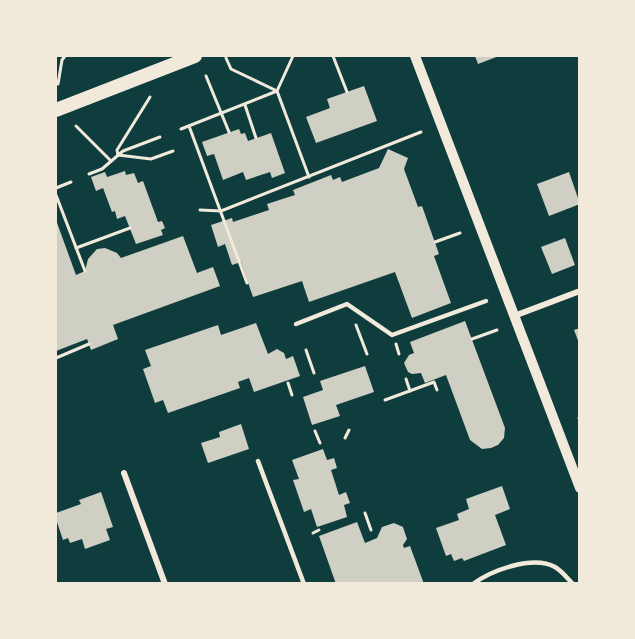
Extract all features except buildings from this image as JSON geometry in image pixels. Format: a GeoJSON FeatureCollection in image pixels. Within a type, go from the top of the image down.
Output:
{"type":"FeatureCollection","features":[{"type":"Feature","properties":{"kind":"main road"},"geometry":{"type":"LineString","coordinates":[[56,110],[195,56]]}},
{"type":"Feature","properties":{"kind":"street"},"geometry":{"type":"LineString","coordinates":[[415,56],[579,488]]}},
{"type":"Feature","properties":{"kind":"street"},"geometry":{"type":"LineString","coordinates":[[514,316],[579,291]]}},
{"type":"Feature","properties":{"kind":"street"},"geometry":{"type":"LineString","coordinates":[[124,473],[165,584]]}},
{"type":"Feature","properties":{"kind":"lane"},"geometry":{"type":"LineString","coordinates":[[296,324],[348,304],[392,335],[486,301]]}},
{"type":"Feature","properties":{"kind":"lane"},"geometry":{"type":"LineString","coordinates":[[258,461],[304,584]]}},
{"type":"Feature","properties":{"kind":"lane"},"geometry":{"type":"LineString","coordinates":[[473,584],[507,567],[531,563],[553,566],[573,584]]}},
{"type":"Feature","properties":{"kind":"path"},"geometry":{"type":"LineString","coordinates":[[58,84],[63,56]]}},
{"type":"Feature","properties":{"kind":"path"},"geometry":{"type":"LineString","coordinates":[[181,129],[277,91],[293,56]]}},
{"type":"Feature","properties":{"kind":"path"},"geometry":{"type":"LineString","coordinates":[[333,56],[347,92]]}},
{"type":"Feature","properties":{"kind":"path"},"geometry":{"type":"LineString","coordinates":[[226,58],[231,69],[277,91],[309,177]]}},
{"type":"Feature","properties":{"kind":"path"},"geometry":{"type":"LineString","coordinates":[[206,76],[230,132]]}},
{"type":"Feature","properties":{"kind":"path"},"geometry":{"type":"LineString","coordinates":[[118,155],[117,150],[150,97]]}},
{"type":"Feature","properties":{"kind":"path"},"geometry":{"type":"LineString","coordinates":[[245,105],[256,138]]}},
{"type":"Feature","properties":{"kind":"path"},"geometry":{"type":"LineString","coordinates":[[76,126],[111,161]]}},
{"type":"Feature","properties":{"kind":"path"},"geometry":{"type":"LineString","coordinates":[[189,126],[247,283]]}},
{"type":"Feature","properties":{"kind":"path"},"geometry":{"type":"LineString","coordinates":[[200,210],[221,211],[421,132]]}},
{"type":"Feature","properties":{"kind":"path"},"geometry":{"type":"LineString","coordinates":[[88,174],[102,169],[123,151],[160,137]]}},
{"type":"Feature","properties":{"kind":"path"},"geometry":{"type":"LineString","coordinates":[[118,155],[151,159],[173,151]]}},
{"type":"Feature","properties":{"kind":"path"},"geometry":{"type":"LineString","coordinates":[[56,188],[71,182]]}},
{"type":"Feature","properties":{"kind":"path"},"geometry":{"type":"LineString","coordinates":[[56,195],[86,271]]}},
{"type":"Feature","properties":{"kind":"path"},"geometry":{"type":"LineString","coordinates":[[76,248],[130,228]]}},
{"type":"Feature","properties":{"kind":"path"},"geometry":{"type":"LineString","coordinates":[[435,242],[460,233]]}},
{"type":"Feature","properties":{"kind":"path"},"geometry":{"type":"LineString","coordinates":[[353,318],[367,354]]}},
{"type":"Feature","properties":{"kind":"path"},"geometry":{"type":"LineString","coordinates":[[472,339],[497,330]]}},
{"type":"Feature","properties":{"kind":"path"},"geometry":{"type":"LineString","coordinates":[[56,358],[89,344]]}},
{"type":"Feature","properties":{"kind":"path"},"geometry":{"type":"LineString","coordinates":[[306,350],[314,373]]}},
{"type":"Feature","properties":{"kind":"path"},"geometry":{"type":"LineString","coordinates":[[406,379],[410,391]]}},
{"type":"Feature","properties":{"kind":"path"},"geometry":{"type":"LineString","coordinates":[[385,400],[434,382],[437,390]]}},
{"type":"Feature","properties":{"kind":"path"},"geometry":{"type":"LineString","coordinates":[[288,383],[292,395]]}},
{"type":"Feature","properties":{"kind":"path"},"geometry":{"type":"LineString","coordinates":[[345,438],[349,430]]}},
{"type":"Feature","properties":{"kind":"path"},"geometry":{"type":"LineString","coordinates":[[315,431],[320,443]]}},
{"type":"Feature","properties":{"kind":"path"},"geometry":{"type":"LineString","coordinates":[[364,513],[371,530]]}},
{"type":"Feature","properties":{"kind":"path"},"geometry":{"type":"LineString","coordinates":[[313,533],[319,530]]}}]}
